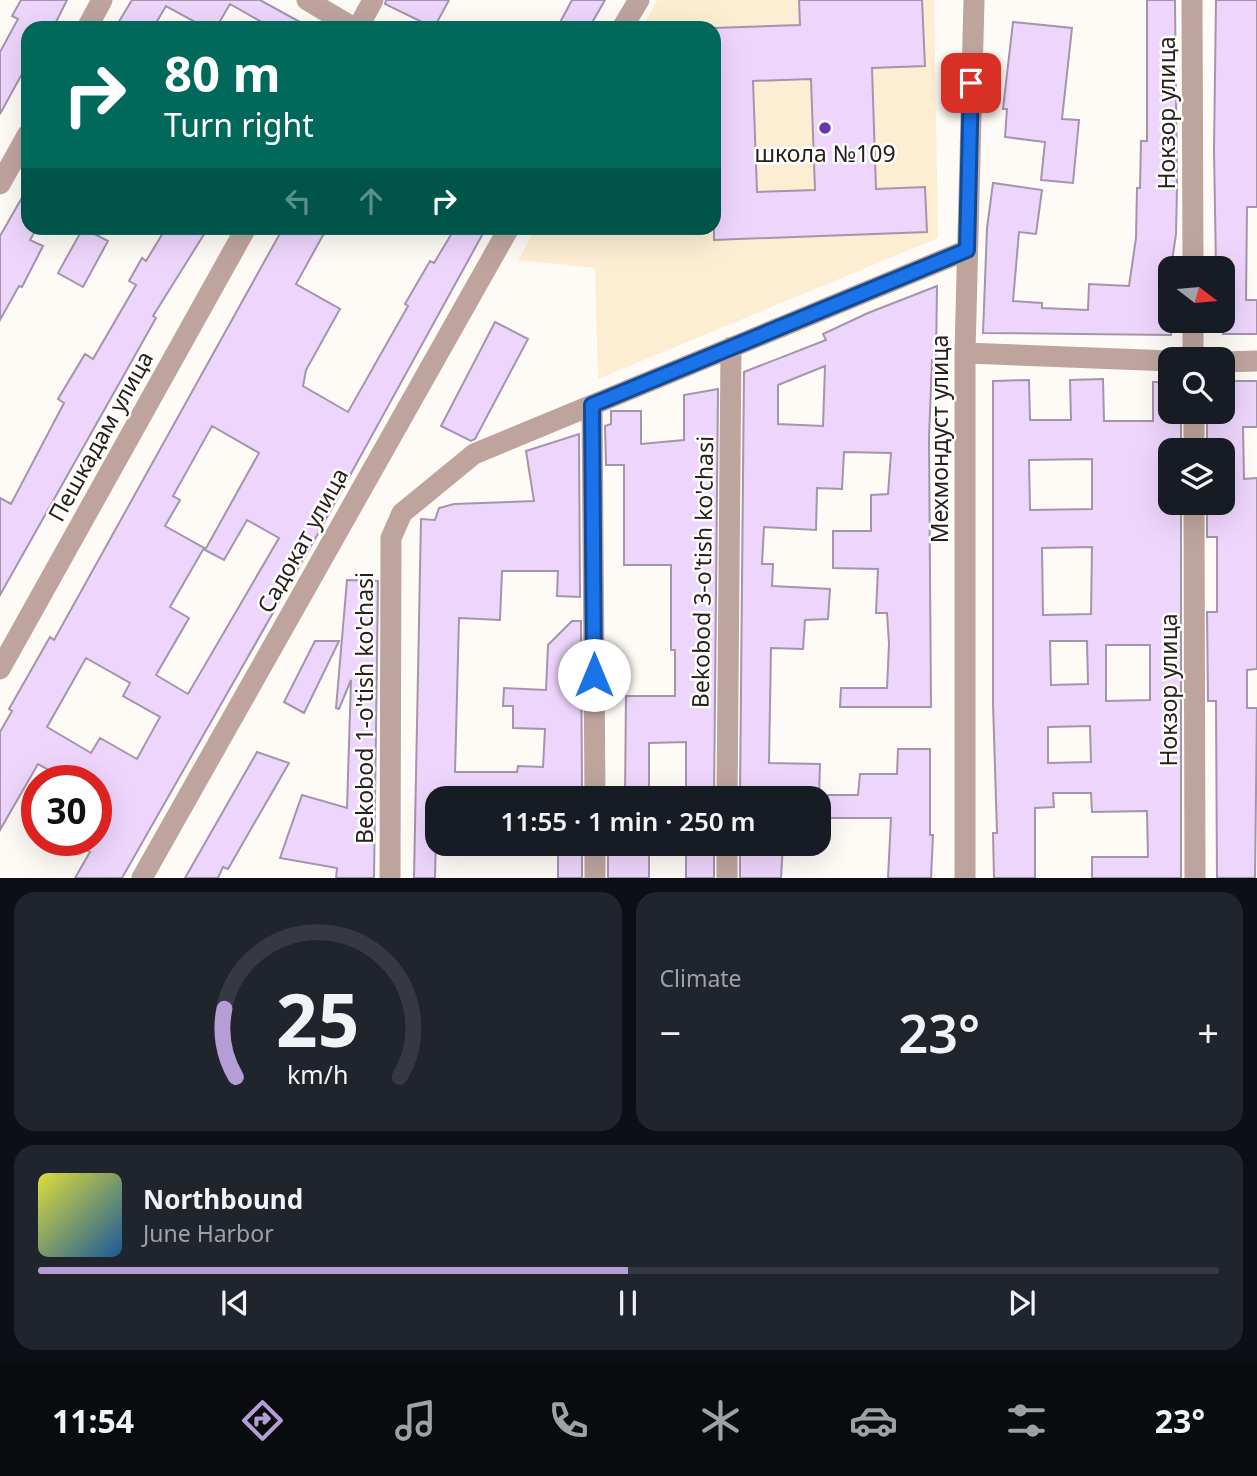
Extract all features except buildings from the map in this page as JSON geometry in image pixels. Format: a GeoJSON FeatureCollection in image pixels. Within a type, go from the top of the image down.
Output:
{"type":"FeatureCollection","features":[{"type":"Feature","properties":{"kind":"street"},"geometry":{"type":"LineString","coordinates":[[91,21],[102,0]]}},
{"type":"Feature","properties":{"kind":"street"},"geometry":{"type":"LineString","coordinates":[[307,0],[344,21]]}},
{"type":"Feature","properties":{"kind":"street"},"geometry":{"type":"LineString","coordinates":[[360,21],[373,0]]}},
{"type":"Feature","properties":{"kind":"street"},"geometry":{"type":"LineString","coordinates":[[626,21],[639,0]]}},
{"type":"Feature","properties":{"kind":"street","name":"Мехмондуст улица"},"geometry":{"type":"LineString","coordinates":[[965,877],[965,353],[974,0]]}},
{"type":"Feature","properties":{"kind":"street","name":"Нокзор улица"},"geometry":{"type":"LineString","coordinates":[[1192,0],[1193,256]]}},
{"type":"Feature","properties":{"kind":"street"},"geometry":{"type":"LineString","coordinates":[[0,184],[21,146]]}},
{"type":"Feature","properties":{"kind":"street","name":"Пешкадам улица"},"geometry":{"type":"LineString","coordinates":[[0,669],[242,235]]}},
{"type":"Feature","properties":{"kind":"street","name":"Садокат улица"},"geometry":{"type":"LineString","coordinates":[[142,877],[505,235]]}},
{"type":"Feature","properties":{"kind":"street"},"geometry":{"type":"LineString","coordinates":[[595,786],[592,405],[967,250]]}},
{"type":"Feature","properties":{"kind":"street","name":"Bekobod 3-o'tish ko'chasi"},"geometry":{"type":"LineString","coordinates":[[727,786],[732,347]]}},
{"type":"Feature","properties":{"kind":"street"},"geometry":{"type":"LineString","coordinates":[[965,353],[1158,360]]}},
{"type":"Feature","properties":{"kind":"street"},"geometry":{"type":"LineString","coordinates":[[1235,362],[1257,361]]}},
{"type":"Feature","properties":{"kind":"street","name":"Bekobod 1-o'tish ko'chasi"},"geometry":{"type":"LineString","coordinates":[[390,877],[391,538],[402,513],[474,454],[592,405]]}},
{"type":"Feature","properties":{"kind":"street","name":"Нокзор улица"},"geometry":{"type":"LineString","coordinates":[[1194,515],[1195,877]]}},
{"type":"Feature","properties":{"kind":"street"},"geometry":{"type":"LineString","coordinates":[[595,856],[595,877]]}},
{"type":"Feature","properties":{"kind":"street"},"geometry":{"type":"LineString","coordinates":[[727,856],[727,877]]}},
{"type":"Feature","properties":{"kind":"shaded area","name":"школа №109"},"geometry":{"type":"Polygon","coordinates":[[[657,0],[934,0],[938,238],[598,379],[595,268],[518,260],[532,235],[721,235],[721,21],[646,21],[657,0]]]}},
{"type":"Feature","properties":{"kind":"place","name":"школа №109"},"geometry":{"type":"Point","coordinates":[825,128]}},
{"type":"Feature","properties":{"kind":"route"},"geometry":{"type":"LineString","coordinates":[[594,675],[592,405],[967,250],[971,83]]}}]}
